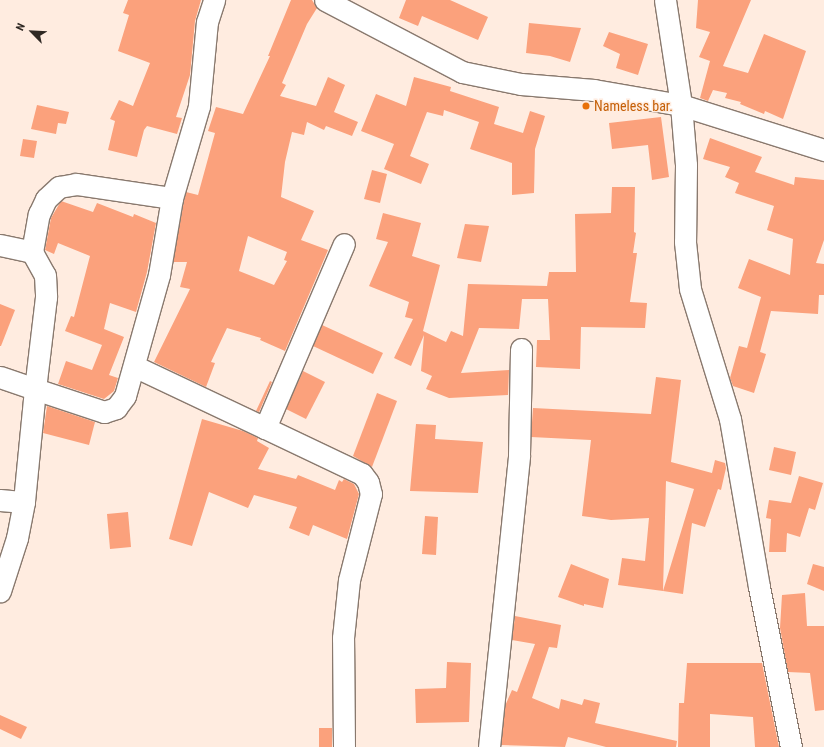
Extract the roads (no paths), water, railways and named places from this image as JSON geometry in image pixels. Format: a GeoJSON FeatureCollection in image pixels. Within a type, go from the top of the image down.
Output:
{"type":"FeatureCollection","features":[{"type":"Feature","properties":{"kind":"street"},"geometry":{"type":"LineString","coordinates":[[0,377],[104,412],[116,408],[125,396],[159,275],[172,198],[199,106],[207,22],[214,0]]}},
{"type":"Feature","properties":{"kind":"street"},"geometry":{"type":"LineString","coordinates":[[326,0],[462,72],[521,84],[594,90],[681,105],[824,150]]}},
{"type":"Feature","properties":{"kind":"street"},"geometry":{"type":"LineString","coordinates":[[666,0],[681,105],[686,166],[685,242],[690,289],[730,419],[759,587],[791,747]]}},
{"type":"Feature","properties":{"kind":"street"},"geometry":{"type":"LineString","coordinates":[[0,591],[17,538],[24,502],[46,297],[45,275],[32,252],[39,214],[46,199],[59,187],[76,184],[172,198]]}},
{"type":"Feature","properties":{"kind":"street"},"geometry":{"type":"LineString","coordinates":[[265,428],[344,244]]}},
{"type":"Feature","properties":{"kind":"street"},"geometry":{"type":"LineString","coordinates":[[0,245],[32,252]]}},
{"type":"Feature","properties":{"kind":"street"},"geometry":{"type":"LineString","coordinates":[[489,747],[519,455],[521,349]]}},
{"type":"Feature","properties":{"kind":"street"},"geometry":{"type":"LineString","coordinates":[[134,366],[362,474],[368,482],[371,494],[349,580],[343,638],[344,747]]}},
{"type":"Feature","properties":{"kind":"street"},"geometry":{"type":"LineString","coordinates":[[0,500],[24,502]]}},
{"type":"Feature","properties":{"kind":"place","name":"Nameless bar."},"geometry":{"type":"Point","coordinates":[586,106]}}]}
